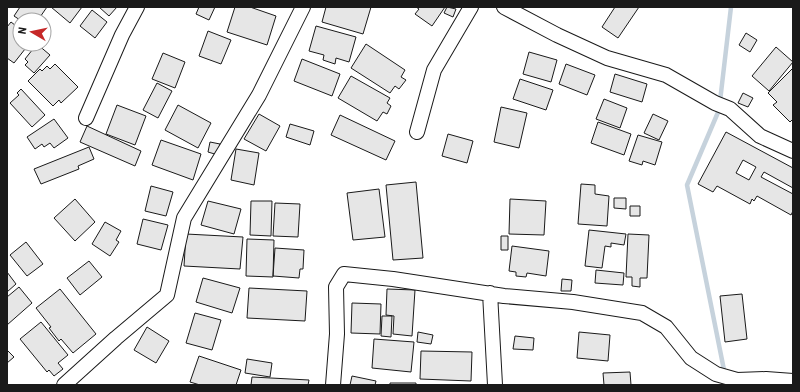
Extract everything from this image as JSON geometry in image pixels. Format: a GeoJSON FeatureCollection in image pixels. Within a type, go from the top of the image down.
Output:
{"type":"FeatureCollection","features":[{"type":"Feature","properties":{"kind":"street"},"geometry":{"type":"LineString","coordinates":[[86,118],[122,35],[137,7]]}},
{"type":"Feature","properties":{"kind":"street"},"geometry":{"type":"LineString","coordinates":[[64,385],[116,338],[168,295],[184,218],[259,94],[304,7]]}},
{"type":"Feature","properties":{"kind":"street"},"geometry":{"type":"LineString","coordinates":[[417,132],[434,70],[471,7]]}},
{"type":"Feature","properties":{"kind":"street"},"geometry":{"type":"LineString","coordinates":[[504,7],[557,35],[607,58],[666,74],[715,103],[730,109],[760,136],[793,151]]}},
{"type":"Feature","properties":{"kind":"street"},"geometry":{"type":"LineString","coordinates":[[333,385],[337,334],[336,287],[344,274],[573,302],[642,313],[666,327],[691,358],[716,374],[737,380],[793,381]]}},
{"type":"Feature","properties":{"kind":"street"},"geometry":{"type":"LineString","coordinates":[[490,293],[495,385]]}},
{"type":"Feature","properties":{"kind":"building"},"geometry":{"type":"Polygon","coordinates":[[[20,7],[47,7],[44,12],[17,12],[20,7]]]}},
{"type":"Feature","properties":{"kind":"building"},"geometry":{"type":"Polygon","coordinates":[[[51,7],[82,7],[70,23],[51,7]]]}},
{"type":"Feature","properties":{"kind":"building"},"geometry":{"type":"Polygon","coordinates":[[[99,7],[117,7],[109,16],[99,7]]]}},
{"type":"Feature","properties":{"kind":"building"},"geometry":{"type":"Polygon","coordinates":[[[199,7],[215,7],[209,20],[196,14],[199,7]]]}},
{"type":"Feature","properties":{"kind":"building"},"geometry":{"type":"Polygon","coordinates":[[[235,7],[250,7],[276,16],[267,45],[227,32],[235,7]]]}},
{"type":"Feature","properties":{"kind":"building"},"geometry":{"type":"Polygon","coordinates":[[[326,7],[371,7],[363,34],[322,22],[326,7]]]}},
{"type":"Feature","properties":{"kind":"building"},"geometry":{"type":"Polygon","coordinates":[[[416,7],[445,7],[432,26],[415,14],[419,9],[416,7]]]}},
{"type":"Feature","properties":{"kind":"building"},"geometry":{"type":"Polygon","coordinates":[[[447,7],[456,9],[453,17],[444,13],[447,7]]]}},
{"type":"Feature","properties":{"kind":"building"},"geometry":{"type":"Polygon","coordinates":[[[615,7],[639,7],[618,38],[602,27],[615,7]]]}},
{"type":"Feature","properties":{"kind":"building"},"geometry":{"type":"Polygon","coordinates":[[[92,10],[107,22],[95,38],[80,26],[92,10]]]}},
{"type":"Feature","properties":{"kind":"building"},"geometry":{"type":"Polygon","coordinates":[[[11,22],[12,23],[12,52],[23,52],[14,63],[7,58],[7,27],[11,22]]]}},
{"type":"Feature","properties":{"kind":"building"},"geometry":{"type":"Polygon","coordinates":[[[316,26],[356,37],[349,62],[336,58],[335,64],[323,60],[324,55],[309,51],[316,26]]]}},
{"type":"Feature","properties":{"kind":"building"},"geometry":{"type":"Polygon","coordinates":[[[208,31],[231,40],[221,64],[199,56],[208,31]]]}},
{"type":"Feature","properties":{"kind":"building"},"geometry":{"type":"Polygon","coordinates":[[[746,33],[757,40],[750,52],[739,45],[746,33]]]}},
{"type":"Feature","properties":{"kind":"building"},"geometry":{"type":"Polygon","coordinates":[[[366,44],[405,70],[401,77],[406,80],[399,89],[395,86],[390,93],[351,68],[366,44]]]}},
{"type":"Feature","properties":{"kind":"building"},"geometry":{"type":"Polygon","coordinates":[[[776,47],[793,62],[769,91],[752,76],[776,47]]]}},
{"type":"Feature","properties":{"kind":"building"},"geometry":{"type":"Polygon","coordinates":[[[31,52],[46,52],[50,55],[34,73],[25,65],[28,62],[25,59],[31,52]]]}},
{"type":"Feature","properties":{"kind":"building"},"geometry":{"type":"Polygon","coordinates":[[[529,52],[557,60],[551,82],[523,74],[529,52]]]}},
{"type":"Feature","properties":{"kind":"building"},"geometry":{"type":"Polygon","coordinates":[[[163,53],[185,62],[175,88],[152,79],[163,53]]]}},
{"type":"Feature","properties":{"kind":"building"},"geometry":{"type":"Polygon","coordinates":[[[302,59],[340,74],[332,96],[294,81],[302,59]]]}},
{"type":"Feature","properties":{"kind":"building"},"geometry":{"type":"Polygon","coordinates":[[[55,64],[78,87],[61,103],[59,100],[53,106],[28,81],[40,69],[42,71],[47,66],[50,69],[55,64]]]}},
{"type":"Feature","properties":{"kind":"building"},"geometry":{"type":"Polygon","coordinates":[[[566,64],[595,75],[587,95],[559,84],[566,64]]]}},
{"type":"Feature","properties":{"kind":"building"},"geometry":{"type":"Polygon","coordinates":[[[793,68],[793,119],[790,122],[773,105],[777,102],[768,93],[793,68]]]}},
{"type":"Feature","properties":{"kind":"building"},"geometry":{"type":"Polygon","coordinates":[[[615,74],[647,84],[642,102],[610,92],[615,74]]]}},
{"type":"Feature","properties":{"kind":"building"},"geometry":{"type":"Polygon","coordinates":[[[351,76],[390,98],[387,103],[391,106],[387,114],[383,112],[377,121],[338,98],[351,76]]]}},
{"type":"Feature","properties":{"kind":"building"},"geometry":{"type":"Polygon","coordinates":[[[520,79],[553,90],[546,110],[513,99],[520,79]]]}},
{"type":"Feature","properties":{"kind":"building"},"geometry":{"type":"Polygon","coordinates":[[[157,83],[172,91],[158,118],[143,110],[157,83]]]}},
{"type":"Feature","properties":{"kind":"building"},"geometry":{"type":"Polygon","coordinates":[[[21,89],[45,115],[32,127],[10,103],[19,95],[17,93],[21,89]]]}},
{"type":"Feature","properties":{"kind":"building"},"geometry":{"type":"Polygon","coordinates":[[[743,93],[753,98],[748,107],[738,103],[743,93]]]}},
{"type":"Feature","properties":{"kind":"building"},"geometry":{"type":"Polygon","coordinates":[[[604,99],[627,108],[620,128],[596,119],[604,99]]]}},
{"type":"Feature","properties":{"kind":"building"},"geometry":{"type":"Polygon","coordinates":[[[117,105],[146,116],[135,145],[106,134],[117,105]]]}},
{"type":"Feature","properties":{"kind":"building"},"geometry":{"type":"Polygon","coordinates":[[[178,105],[211,123],[198,148],[165,130],[178,105]]]}},
{"type":"Feature","properties":{"kind":"building"},"geometry":{"type":"Polygon","coordinates":[[[501,107],[527,113],[519,148],[494,142],[501,107]]]}},
{"type":"Feature","properties":{"kind":"building"},"geometry":{"type":"Polygon","coordinates":[[[259,114],[280,126],[266,151],[244,139],[259,114]]]}},
{"type":"Feature","properties":{"kind":"building"},"geometry":{"type":"Polygon","coordinates":[[[653,114],[668,121],[659,140],[644,133],[653,114]]]}},
{"type":"Feature","properties":{"kind":"building"},"geometry":{"type":"Polygon","coordinates":[[[340,115],[395,141],[386,160],[331,135],[340,115]]]}},
{"type":"Feature","properties":{"kind":"building"},"geometry":{"type":"Polygon","coordinates":[[[54,119],[68,138],[54,148],[50,143],[44,147],[42,144],[35,149],[27,137],[54,119]]]}},
{"type":"Feature","properties":{"kind":"building"},"geometry":{"type":"Polygon","coordinates":[[[598,122],[631,134],[624,155],[591,143],[598,122]]]}},
{"type":"Feature","properties":{"kind":"building"},"geometry":{"type":"Polygon","coordinates":[[[290,124],[314,131],[310,145],[286,137],[290,124]]]}},
{"type":"Feature","properties":{"kind":"building"},"geometry":{"type":"Polygon","coordinates":[[[87,126],[141,151],[135,166],[80,142],[87,126]]]}},
{"type":"Feature","properties":{"kind":"building"},"geometry":{"type":"Polygon","coordinates":[[[726,132],[793,168],[793,188],[764,172],[761,177],[793,194],[793,211],[791,215],[757,196],[754,201],[752,199],[750,204],[717,186],[713,192],[698,184],[726,132]],[[743,160],[736,173],[749,180],[756,167],[743,160]]]}},
{"type":"Feature","properties":{"kind":"building"},"geometry":{"type":"Polygon","coordinates":[[[448,134],[473,141],[467,163],[442,156],[448,134]]]}},
{"type":"Feature","properties":{"kind":"building"},"geometry":{"type":"Polygon","coordinates":[[[638,135],[662,142],[655,165],[643,161],[642,165],[629,161],[638,135]]]}},
{"type":"Feature","properties":{"kind":"building"},"geometry":{"type":"Polygon","coordinates":[[[161,140],[201,154],[193,180],[152,165],[161,140]]]}},
{"type":"Feature","properties":{"kind":"building"},"geometry":{"type":"Polygon","coordinates":[[[210,142],[220,144],[218,155],[208,152],[210,142]]]}},
{"type":"Feature","properties":{"kind":"building"},"geometry":{"type":"Polygon","coordinates":[[[89,147],[94,159],[78,166],[79,169],[41,184],[34,169],[89,147]]]}},
{"type":"Feature","properties":{"kind":"building"},"geometry":{"type":"Polygon","coordinates":[[[236,149],[259,153],[254,185],[231,180],[236,149]]]}},
{"type":"Feature","properties":{"kind":"building"},"geometry":{"type":"Polygon","coordinates":[[[416,182],[423,258],[393,260],[386,185],[416,182]]]}},
{"type":"Feature","properties":{"kind":"building"},"geometry":{"type":"Polygon","coordinates":[[[581,184],[595,185],[595,194],[609,196],[607,226],[578,224],[581,184]]]}},
{"type":"Feature","properties":{"kind":"building"},"geometry":{"type":"Polygon","coordinates":[[[151,186],[173,192],[166,216],[145,211],[151,186]]]}},
{"type":"Feature","properties":{"kind":"building"},"geometry":{"type":"Polygon","coordinates":[[[379,189],[385,237],[353,240],[347,193],[379,189]]]}},
{"type":"Feature","properties":{"kind":"building"},"geometry":{"type":"Polygon","coordinates":[[[614,198],[626,198],[626,209],[614,208],[614,198]]]}},
{"type":"Feature","properties":{"kind":"building"},"geometry":{"type":"Polygon","coordinates":[[[75,199],[95,222],[75,241],[54,218],[75,199]]]}},
{"type":"Feature","properties":{"kind":"building"},"geometry":{"type":"Polygon","coordinates":[[[510,199],[546,201],[544,235],[509,234],[510,199]]]}},
{"type":"Feature","properties":{"kind":"building"},"geometry":{"type":"Polygon","coordinates":[[[208,201],[241,209],[234,234],[201,225],[208,201]]]}},
{"type":"Feature","properties":{"kind":"building"},"geometry":{"type":"Polygon","coordinates":[[[251,201],[272,201],[271,236],[250,235],[251,201]]]}},
{"type":"Feature","properties":{"kind":"building"},"geometry":{"type":"Polygon","coordinates":[[[275,203],[300,204],[298,237],[273,236],[275,203]]]}},
{"type":"Feature","properties":{"kind":"building"},"geometry":{"type":"Polygon","coordinates":[[[630,206],[640,206],[640,216],[630,216],[630,206]]]}},
{"type":"Feature","properties":{"kind":"building"},"geometry":{"type":"Polygon","coordinates":[[[143,219],[168,225],[161,250],[137,244],[143,219]]]}},
{"type":"Feature","properties":{"kind":"building"},"geometry":{"type":"Polygon","coordinates":[[[105,222],[121,231],[116,240],[119,242],[110,256],[92,244],[105,222]]]}},
{"type":"Feature","properties":{"kind":"building"},"geometry":{"type":"Polygon","coordinates":[[[589,230],[626,234],[624,245],[611,243],[611,247],[605,246],[602,268],[585,266],[589,230]]]}},
{"type":"Feature","properties":{"kind":"building"},"geometry":{"type":"Polygon","coordinates":[[[186,234],[243,237],[240,269],[184,266],[186,234]]]}},
{"type":"Feature","properties":{"kind":"building"},"geometry":{"type":"Polygon","coordinates":[[[628,234],[649,235],[647,278],[640,278],[640,287],[632,286],[632,277],[626,277],[628,234]]]}},
{"type":"Feature","properties":{"kind":"building"},"geometry":{"type":"Polygon","coordinates":[[[501,236],[508,236],[508,250],[501,250],[501,236]]]}},
{"type":"Feature","properties":{"kind":"building"},"geometry":{"type":"Polygon","coordinates":[[[247,239],[274,240],[273,277],[246,276],[247,239]]]}},
{"type":"Feature","properties":{"kind":"building"},"geometry":{"type":"Polygon","coordinates":[[[26,242],[43,264],[27,276],[10,255],[26,242]]]}},
{"type":"Feature","properties":{"kind":"building"},"geometry":{"type":"Polygon","coordinates":[[[512,246],[549,251],[546,276],[527,273],[526,277],[516,276],[516,272],[509,271],[512,246]]]}},
{"type":"Feature","properties":{"kind":"building"},"geometry":{"type":"Polygon","coordinates":[[[275,248],[304,250],[303,269],[300,269],[299,278],[273,276],[275,248]]]}},
{"type":"Feature","properties":{"kind":"building"},"geometry":{"type":"Polygon","coordinates":[[[89,261],[102,277],[80,295],[67,278],[89,261]]]}},
{"type":"Feature","properties":{"kind":"building"},"geometry":{"type":"Polygon","coordinates":[[[596,270],[624,273],[623,285],[595,283],[596,270]]]}},
{"type":"Feature","properties":{"kind":"building"},"geometry":{"type":"Polygon","coordinates":[[[7,272],[16,284],[7,292],[7,272]]]}},
{"type":"Feature","properties":{"kind":"building"},"geometry":{"type":"Polygon","coordinates":[[[203,278],[240,288],[232,313],[196,302],[203,278]]]}},
{"type":"Feature","properties":{"kind":"building"},"geometry":{"type":"Polygon","coordinates":[[[562,279],[572,280],[571,291],[561,291],[562,279]]]}},
{"type":"Feature","properties":{"kind":"building"},"geometry":{"type":"Polygon","coordinates":[[[19,287],[32,303],[7,325],[7,297],[19,287]]]}},
{"type":"Feature","properties":{"kind":"building"},"geometry":{"type":"Polygon","coordinates":[[[249,288],[307,291],[305,321],[247,318],[249,288]]]}},
{"type":"Feature","properties":{"kind":"building"},"geometry":{"type":"Polygon","coordinates":[[[60,289],[96,334],[73,353],[61,339],[59,341],[49,328],[51,327],[36,308],[60,289]]]}},
{"type":"Feature","properties":{"kind":"building"},"geometry":{"type":"Polygon","coordinates":[[[387,289],[415,290],[412,336],[393,334],[394,316],[386,315],[387,289]]]}},
{"type":"Feature","properties":{"kind":"building"},"geometry":{"type":"Polygon","coordinates":[[[742,294],[747,339],[725,342],[720,296],[742,294]]]}},
{"type":"Feature","properties":{"kind":"building"},"geometry":{"type":"Polygon","coordinates":[[[352,303],[381,304],[380,334],[351,333],[352,303]]]}},
{"type":"Feature","properties":{"kind":"building"},"geometry":{"type":"Polygon","coordinates":[[[195,313],[221,320],[212,350],[186,343],[195,313]]]}},
{"type":"Feature","properties":{"kind":"building"},"geometry":{"type":"Polygon","coordinates":[[[382,316],[392,316],[391,337],[381,336],[382,316]]]}},
{"type":"Feature","properties":{"kind":"building"},"geometry":{"type":"Polygon","coordinates":[[[41,322],[68,355],[58,363],[63,369],[54,376],[49,370],[47,372],[20,339],[41,322]]]}},
{"type":"Feature","properties":{"kind":"building"},"geometry":{"type":"Polygon","coordinates":[[[147,327],[169,341],[156,363],[134,350],[147,327]]]}},
{"type":"Feature","properties":{"kind":"building"},"geometry":{"type":"Polygon","coordinates":[[[418,332],[433,335],[431,344],[417,342],[418,332]]]}},
{"type":"Feature","properties":{"kind":"building"},"geometry":{"type":"Polygon","coordinates":[[[579,332],[610,335],[608,361],[577,358],[579,332]]]}},
{"type":"Feature","properties":{"kind":"building"},"geometry":{"type":"Polygon","coordinates":[[[515,336],[534,338],[533,350],[513,349],[515,336]]]}},
{"type":"Feature","properties":{"kind":"building"},"geometry":{"type":"Polygon","coordinates":[[[374,339],[414,342],[411,372],[372,368],[374,339]]]}},
{"type":"Feature","properties":{"kind":"building"},"geometry":{"type":"Polygon","coordinates":[[[7,350],[14,357],[7,363],[7,350]]]}},
{"type":"Feature","properties":{"kind":"building"},"geometry":{"type":"Polygon","coordinates":[[[421,351],[472,352],[471,381],[420,379],[421,351]]]}},
{"type":"Feature","properties":{"kind":"building"},"geometry":{"type":"Polygon","coordinates":[[[199,356],[241,370],[236,385],[200,385],[190,382],[199,356]]]}},
{"type":"Feature","properties":{"kind":"building"},"geometry":{"type":"Polygon","coordinates":[[[247,359],[272,363],[270,377],[245,373],[247,359]]]}},
{"type":"Feature","properties":{"kind":"building"},"geometry":{"type":"Polygon","coordinates":[[[630,372],[631,385],[604,385],[603,373],[630,372]]]}},
{"type":"Feature","properties":{"kind":"building"},"geometry":{"type":"Polygon","coordinates":[[[352,376],[376,381],[375,385],[350,385],[352,376]]]}},
{"type":"Feature","properties":{"kind":"building"},"geometry":{"type":"Polygon","coordinates":[[[252,377],[309,380],[308,385],[251,385],[252,377]]]}},
{"type":"Feature","properties":{"kind":"building"},"geometry":{"type":"Polygon","coordinates":[[[390,383],[416,383],[416,385],[390,385],[390,383]]]}},
{"type":"Feature","properties":{"kind":"waterway"},"geometry":{"type":"LineString","coordinates":[[725,385],[725,375],[687,185],[719,110],[731,7]]}}]}
